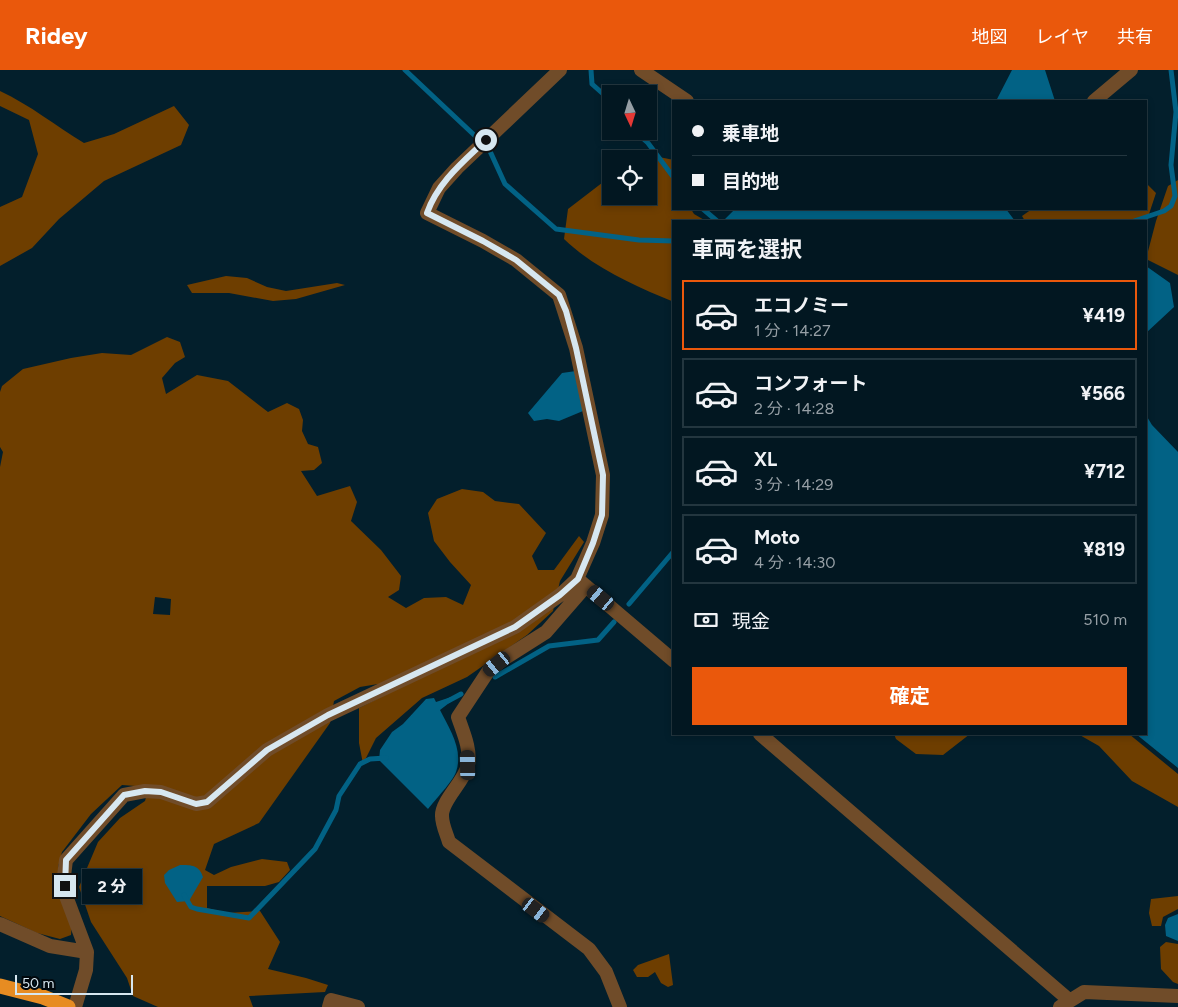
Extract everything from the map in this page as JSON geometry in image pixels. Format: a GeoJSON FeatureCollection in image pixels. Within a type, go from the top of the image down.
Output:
{"type":"FeatureCollection","features":[{"type":"Feature","properties":{"kind":"highway"},"geometry":{"type":"LineString","coordinates":[[0,986],[43,997],[68,1007]]}},
{"type":"Feature","properties":{"kind":"highway"},"geometry":{"type":"LineString","coordinates":[[0,996],[47,1007]]}},
{"type":"Feature","properties":{"kind":"street"},"geometry":{"type":"LineString","coordinates":[[560,70],[439,188],[427,213],[516,260],[559,295],[566,311],[576,348],[603,475],[602,515],[582,582],[546,632],[489,670],[458,717],[468,746],[468,765],[441,816],[449,842],[589,949],[606,972],[620,1007]]}},
{"type":"Feature","properties":{"kind":"street"},"geometry":{"type":"LineString","coordinates":[[641,70],[686,100]]}},
{"type":"Feature","properties":{"kind":"street"},"geometry":{"type":"LineString","coordinates":[[1095,100],[1131,70]]}},
{"type":"Feature","properties":{"kind":"street"},"geometry":{"type":"LineString","coordinates":[[582,582],[672,659]]}},
{"type":"Feature","properties":{"kind":"street"},"geometry":{"type":"LineString","coordinates":[[75,1007],[86,970],[87,952],[66,896],[64,876],[66,860],[124,795],[145,791],[161,792],[196,804],[207,802],[267,750],[328,715],[515,627],[582,582]]}},
{"type":"Feature","properties":{"kind":"street"},"geometry":{"type":"LineString","coordinates":[[761,735],[1065,1004],[1084,992],[1178,996]]}},
{"type":"Feature","properties":{"kind":"street"},"geometry":{"type":"LineString","coordinates":[[0,924],[50,946],[87,952]]}},
{"type":"Feature","properties":{"kind":"street"},"geometry":{"type":"LineString","coordinates":[[328,1007],[331,1000],[358,1007]]}},
{"type":"Feature","properties":{"kind":"shaded area"},"geometry":{"type":"Polygon","coordinates":[[[0,91],[32,109],[84,143],[114,134],[174,106],[189,125],[181,145],[104,181],[59,219],[32,248],[0,266],[0,207],[22,197],[38,154],[29,120],[0,106],[0,91]]]}},
{"type":"Feature","properties":{"kind":"shaded area"},"geometry":{"type":"Polygon","coordinates":[[[657,158],[672,160],[672,210],[692,210],[694,214],[704,220],[672,220],[672,301],[630,283],[588,259],[564,239],[568,209],[602,183],[602,205],[657,205],[657,158]]]}},
{"type":"Feature","properties":{"kind":"shaded area"},"geometry":{"type":"Polygon","coordinates":[[[1178,180],[1178,275],[1147,260],[1156,221],[1168,186],[1178,180]]]}},
{"type":"Feature","properties":{"kind":"shaded area"},"geometry":{"type":"Polygon","coordinates":[[[1147,184],[1156,193],[1147,220],[1024,220],[1022,216],[1031,210],[1147,210],[1147,184]]]}},
{"type":"Feature","properties":{"kind":"shaded area"},"geometry":{"type":"Polygon","coordinates":[[[226,276],[247,278],[267,287],[286,291],[337,283],[345,285],[296,299],[273,301],[229,293],[192,293],[187,285],[226,276]]]}},
{"type":"Feature","properties":{"kind":"shaded area"},"geometry":{"type":"Polygon","coordinates":[[[167,337],[180,342],[185,357],[175,363],[162,378],[166,394],[197,375],[228,381],[268,412],[287,403],[299,409],[303,420],[302,431],[308,444],[318,447],[322,463],[314,470],[301,471],[317,496],[350,486],[357,502],[351,521],[381,550],[401,576],[399,590],[388,597],[406,608],[424,598],[446,597],[463,605],[471,585],[434,541],[428,513],[437,499],[462,489],[483,492],[495,501],[519,504],[546,533],[532,556],[538,570],[554,570],[579,536],[584,542],[560,581],[553,611],[527,635],[467,677],[422,698],[376,738],[363,764],[359,743],[359,708],[383,696],[378,684],[360,687],[334,701],[330,723],[259,823],[214,844],[205,870],[214,875],[231,867],[262,859],[287,862],[290,870],[279,882],[265,886],[207,886],[207,908],[227,913],[260,911],[280,942],[268,969],[328,985],[325,992],[249,996],[253,1007],[158,1007],[133,996],[127,978],[91,922],[79,887],[98,842],[120,818],[145,801],[149,787],[122,785],[91,814],[62,852],[58,867],[72,921],[71,935],[60,939],[37,933],[0,916],[0,467],[3,452],[0,447],[0,392],[2,386],[23,369],[102,353],[131,355],[167,337]],[[155,597],[153,614],[170,615],[171,599],[155,597]]]}},
{"type":"Feature","properties":{"kind":"shaded area"},"geometry":{"type":"Polygon","coordinates":[[[894,735],[969,735],[943,755],[916,754],[896,739],[894,735]]]}},
{"type":"Feature","properties":{"kind":"shaded area"},"geometry":{"type":"Polygon","coordinates":[[[1080,735],[1130,735],[1178,774],[1178,807],[1132,781],[1099,746],[1080,735]]]}},
{"type":"Feature","properties":{"kind":"shaded area"},"geometry":{"type":"Polygon","coordinates":[[[1178,896],[1178,909],[1163,917],[1161,926],[1152,926],[1149,913],[1151,899],[1178,896]]]}},
{"type":"Feature","properties":{"kind":"shaded area"},"geometry":{"type":"Polygon","coordinates":[[[1166,942],[1178,944],[1178,984],[1173,982],[1161,969],[1160,947],[1166,942]]]}},
{"type":"Feature","properties":{"kind":"shaded area"},"geometry":{"type":"Polygon","coordinates":[[[669,954],[673,985],[668,987],[661,983],[655,972],[648,977],[637,977],[633,970],[638,965],[669,954]]]}},
{"type":"Feature","properties":{"kind":"water"},"geometry":{"type":"Polygon","coordinates":[[[1012,70],[1045,70],[1055,100],[997,100],[1012,70]]]}},
{"type":"Feature","properties":{"kind":"water"},"geometry":{"type":"Polygon","coordinates":[[[734,210],[1007,210],[1014,220],[724,220],[734,210]]]}},
{"type":"Feature","properties":{"kind":"water"},"geometry":{"type":"Polygon","coordinates":[[[1147,267],[1170,283],[1174,307],[1147,332],[1147,267]]]}},
{"type":"Feature","properties":{"kind":"water"},"geometry":{"type":"Polygon","coordinates":[[[576,371],[583,411],[559,421],[547,419],[534,421],[528,413],[562,373],[576,371]]]}},
{"type":"Feature","properties":{"kind":"water"},"geometry":{"type":"Polygon","coordinates":[[[1147,417],[1152,425],[1178,452],[1178,768],[1137,735],[1147,735],[1147,417]]]}},
{"type":"Feature","properties":{"kind":"water"},"geometry":{"type":"Polygon","coordinates":[[[451,697],[453,700],[440,710],[457,747],[458,764],[451,780],[428,809],[379,760],[380,750],[392,732],[403,724],[426,699],[434,698],[436,702],[451,697]]]}},
{"type":"Feature","properties":{"kind":"water"},"geometry":{"type":"Polygon","coordinates":[[[180,865],[194,866],[203,877],[189,901],[177,902],[165,883],[164,875],[169,870],[180,865]]]}},
{"type":"Feature","properties":{"kind":"water"},"geometry":{"type":"Polygon","coordinates":[[[1178,914],[1178,941],[1166,936],[1165,925],[1168,918],[1178,914]]]}},
{"type":"Feature","properties":{"kind":"waterway"},"geometry":{"type":"LineString","coordinates":[[405,70],[489,149],[505,184],[556,229],[639,240],[672,241]]}},
{"type":"Feature","properties":{"kind":"waterway"},"geometry":{"type":"LineString","coordinates":[[591,70],[592,84],[602,93]]}},
{"type":"Feature","properties":{"kind":"waterway"},"geometry":{"type":"LineString","coordinates":[[1137,220],[1164,211],[1171,206],[1175,196],[1171,165],[1176,112],[1171,70]]}},
{"type":"Feature","properties":{"kind":"waterway"},"geometry":{"type":"LineString","coordinates":[[645,140],[672,175]]}},
{"type":"Feature","properties":{"kind":"waterway"},"geometry":{"type":"LineString","coordinates":[[704,210],[716,220]]}},
{"type":"Feature","properties":{"kind":"waterway"},"geometry":{"type":"LineString","coordinates":[[629,604],[672,553]]}},
{"type":"Feature","properties":{"kind":"waterway"},"geometry":{"type":"LineString","coordinates":[[495,677],[549,646],[598,640],[614,622]]}},
{"type":"Feature","properties":{"kind":"waterway"},"geometry":{"type":"LineString","coordinates":[[448,701],[461,694]]}},
{"type":"Feature","properties":{"kind":"waterway"},"geometry":{"type":"LineString","coordinates":[[184,895],[191,907],[249,918],[315,849],[336,810],[339,796],[360,764],[370,759],[386,758]]}},
{"type":"Feature","properties":{"kind":"route"},"geometry":{"type":"LineString","coordinates":[[65,886],[66,860],[124,795],[145,791],[161,792],[196,804],[207,802],[267,750],[328,715],[515,627],[560,595],[578,579],[602,515],[603,475],[576,348],[566,311],[559,295],[516,260],[427,213],[430,203],[439,188],[486,140]]}}]}
